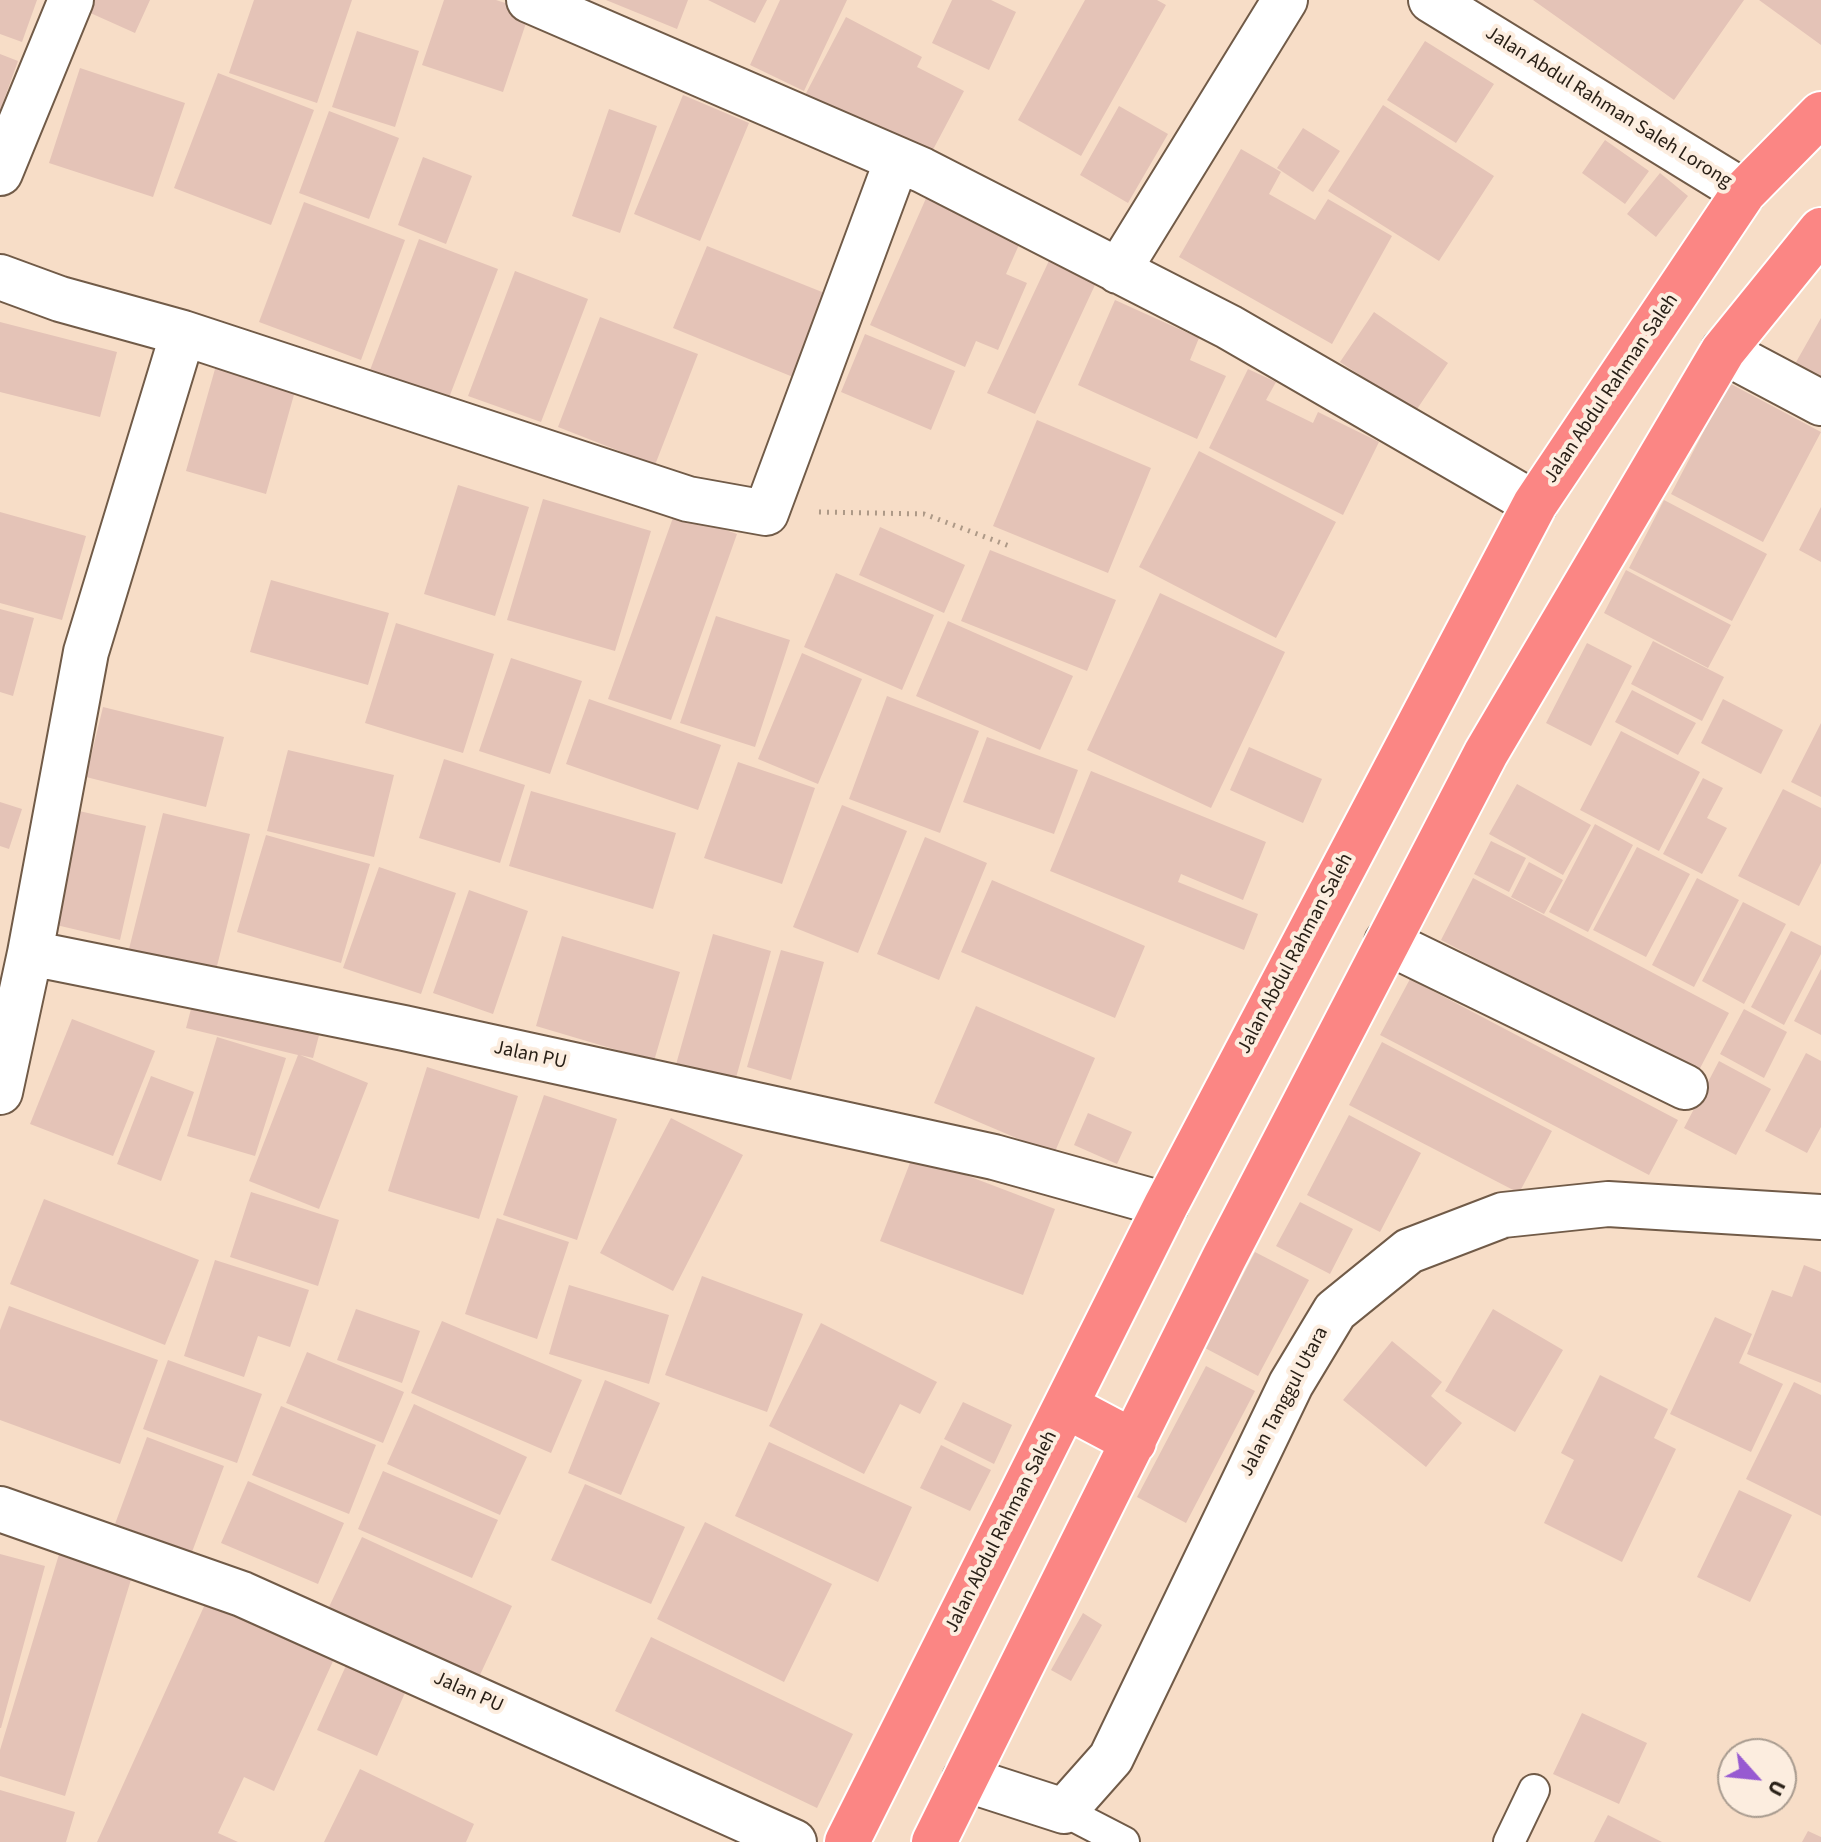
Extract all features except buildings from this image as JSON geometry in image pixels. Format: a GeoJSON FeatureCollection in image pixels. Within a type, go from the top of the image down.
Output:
{"type":"FeatureCollection","features":[{"type":"Feature","properties":{"kind":"highway","name":"Jalan Abdul Rahman Saleh"},"geometry":{"type":"LineString","coordinates":[[847,1842],[1166,1205],[1535,504],[1744,192],[1821,114]]}},
{"type":"Feature","properties":{"kind":"highway"},"geometry":{"type":"LineString","coordinates":[[934,1842],[1224,1258],[1486,753],[1723,351],[1821,230]]}},
{"type":"Feature","properties":{"kind":"highway"},"geometry":{"type":"LineString","coordinates":[[1066,1406],[1134,1442]]}},
{"type":"Feature","properties":{"kind":"street"},"geometry":{"type":"LineString","coordinates":[[0,173],[71,0]]}},
{"type":"Feature","properties":{"kind":"street"},"geometry":{"type":"LineString","coordinates":[[529,0],[897,160],[1229,327],[1535,504]]}},
{"type":"Feature","properties":{"kind":"street"},"geometry":{"type":"LineString","coordinates":[[1118,271],[1285,0]]}},
{"type":"Feature","properties":{"kind":"street","name":"Jalan Abdul Rahman Saleh Lorong"},"geometry":{"type":"LineString","coordinates":[[1431,0],[1744,192]]}},
{"type":"Feature","properties":{"kind":"street"},"geometry":{"type":"LineString","coordinates":[[0,277],[60,299],[183,333],[688,499],[766,513],[897,160]]}},
{"type":"Feature","properties":{"kind":"street"},"geometry":{"type":"LineString","coordinates":[[0,1092],[30,953],[86,652],[183,333]]}},
{"type":"Feature","properties":{"kind":"street"},"geometry":{"type":"LineString","coordinates":[[1723,351],[1821,403]]}},
{"type":"Feature","properties":{"kind":"street"},"geometry":{"type":"LineString","coordinates":[[1387,942],[1685,1087]]}},
{"type":"Feature","properties":{"kind":"street","name":"Jalan PU"},"geometry":{"type":"LineString","coordinates":[[30,953],[404,1028],[994,1157],[1166,1205]]}},
{"type":"Feature","properties":{"kind":"street","name":"Jalan Tanggul Utara"},"geometry":{"type":"LineString","coordinates":[[1064,1811],[1111,1758],[1238,1489],[1335,1311],[1409,1251],[1503,1215],[1608,1204],[1821,1217]]}},
{"type":"Feature","properties":{"kind":"street","name":"Jalan PU"},"geometry":{"type":"LineString","coordinates":[[0,1509],[242,1594],[794,1842]]}},
{"type":"Feature","properties":{"kind":"street"},"geometry":{"type":"LineString","coordinates":[[965,1779],[1064,1811]]}},
{"type":"Feature","properties":{"kind":"lane"},"geometry":{"type":"LineString","coordinates":[[1509,1842],[1534,1790]]}},
{"type":"Feature","properties":{"kind":"lane"},"geometry":{"type":"LineString","coordinates":[[1064,1811],[1124,1842]]}},
{"type":"Feature","properties":{"kind":"path"},"geometry":{"type":"LineString","coordinates":[[766,513],[924,514],[1012,547]]}}]}
